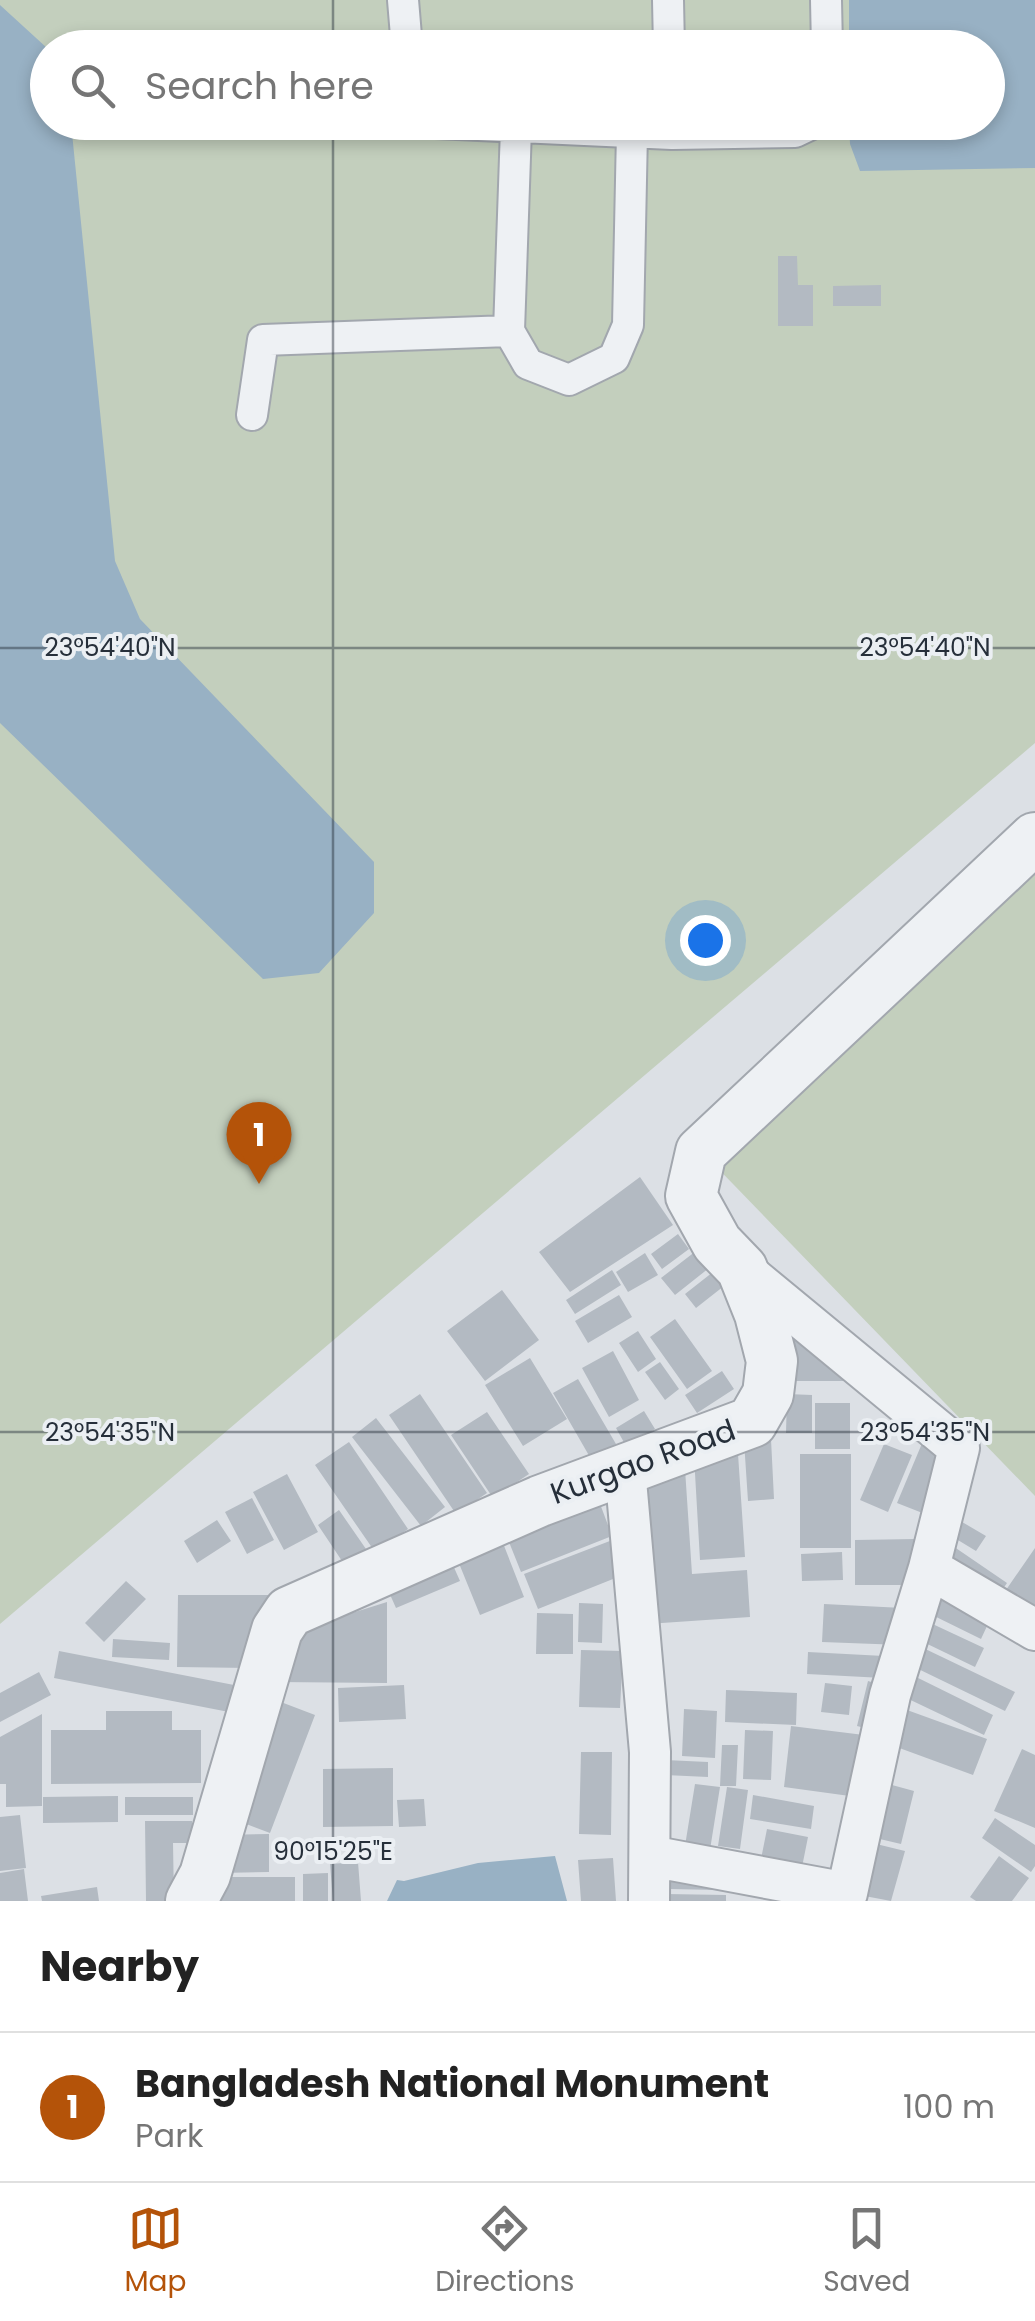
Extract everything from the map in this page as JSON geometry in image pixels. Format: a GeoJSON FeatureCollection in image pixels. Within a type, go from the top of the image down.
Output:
{"type":"FeatureCollection","features":[{"type":"Feature","properties":{"kind":"street"},"geometry":{"type":"LineString","coordinates":[[403,0],[406,30]]}},
{"type":"Feature","properties":{"kind":"street"},"geometry":{"type":"LineString","coordinates":[[668,0],[669,30]]}},
{"type":"Feature","properties":{"kind":"street"},"geometry":{"type":"LineString","coordinates":[[826,0],[827,30]]}},
{"type":"Feature","properties":{"kind":"street"},"geometry":{"type":"LineString","coordinates":[[516,140],[509,331],[528,364],[569,380],[614,358],[628,325],[632,140]]}},
{"type":"Feature","properties":{"kind":"street"},"geometry":{"type":"LineString","coordinates":[[252,416],[262,340],[509,331]]}},
{"type":"Feature","properties":{"kind":"street","name":"Kurgao Road"},"geometry":{"type":"LineString","coordinates":[[191,1901],[205,1874],[276,1630],[289,1612],[540,1501],[752,1422],[768,1394],[772,1361],[760,1314],[742,1269],[716,1243],[690,1196],[702,1152],[1035,838]]}},
{"type":"Feature","properties":{"kind":"street"},"geometry":{"type":"LineString","coordinates":[[650,1856],[847,1892],[890,1695],[959,1448],[742,1269]]}},
{"type":"Feature","properties":{"kind":"street"},"geometry":{"type":"LineString","coordinates":[[625,1469],[650,1752],[649,1901]]}},
{"type":"Feature","properties":{"kind":"street"},"geometry":{"type":"LineString","coordinates":[[928,1568],[1035,1630]]}},
{"type":"Feature","properties":{"kind":"green space"},"geometry":{"type":"Polygon","coordinates":[[[0,0],[1035,0],[1035,743],[0,1624],[0,0]]]}},
{"type":"Feature","properties":{"kind":"green space"},"geometry":{"type":"Polygon","coordinates":[[[1035,838],[1035,1496],[702,1152],[1035,838]]]}},
{"type":"Feature","properties":{"kind":"water"},"geometry":{"type":"Polygon","coordinates":[[[849,0],[1035,0],[1035,168],[860,171],[850,140],[1005,140],[1005,30],[849,30],[849,0]]]}},
{"type":"Feature","properties":{"kind":"water"},"geometry":{"type":"Polygon","coordinates":[[[0,5],[30,32],[30,140],[73,140],[115,561],[140,619],[374,862],[374,913],[319,973],[263,979],[0,723],[0,5]]]}},
{"type":"Feature","properties":{"kind":"water"},"geometry":{"type":"Polygon","coordinates":[[[555,1856],[567,1901],[387,1901],[397,1880],[478,1863],[555,1856]]]}},
{"type":"Feature","properties":{"kind":"building"},"geometry":{"type":"Polygon","coordinates":[[[778,256],[797,256],[798,285],[813,285],[813,326],[778,326],[778,256]]]}},
{"type":"Feature","properties":{"kind":"building"},"geometry":{"type":"Polygon","coordinates":[[[881,285],[881,306],[833,306],[833,286],[881,285]]]}},
{"type":"Feature","properties":{"kind":"building"},"geometry":{"type":"Polygon","coordinates":[[[640,1177],[673,1225],[570,1292],[539,1252],[640,1177]]]}},
{"type":"Feature","properties":{"kind":"building"},"geometry":{"type":"Polygon","coordinates":[[[678,1234],[689,1249],[662,1269],[651,1254],[678,1234]]]}},
{"type":"Feature","properties":{"kind":"building"},"geometry":{"type":"Polygon","coordinates":[[[696,1251],[709,1268],[675,1295],[661,1278],[696,1251]]]}},
{"type":"Feature","properties":{"kind":"building"},"geometry":{"type":"Polygon","coordinates":[[[645,1253],[658,1275],[628,1292],[616,1272],[645,1253]]]}},
{"type":"Feature","properties":{"kind":"building"},"geometry":{"type":"Polygon","coordinates":[[[612,1270],[621,1285],[575,1314],[566,1300],[612,1270]]]}},
{"type":"Feature","properties":{"kind":"building"},"geometry":{"type":"Polygon","coordinates":[[[713,1272],[724,1286],[696,1308],[685,1294],[713,1272]]]}},
{"type":"Feature","properties":{"kind":"building"},"geometry":{"type":"Polygon","coordinates":[[[502,1290],[539,1340],[485,1381],[447,1331],[502,1290]]]}},
{"type":"Feature","properties":{"kind":"building"},"geometry":{"type":"Polygon","coordinates":[[[619,1295],[632,1317],[588,1343],[575,1321],[619,1295]]]}},
{"type":"Feature","properties":{"kind":"building"},"geometry":{"type":"Polygon","coordinates":[[[765,1308],[850,1381],[787,1381],[765,1308]]]}},
{"type":"Feature","properties":{"kind":"building"},"geometry":{"type":"Polygon","coordinates":[[[675,1319],[712,1371],[687,1389],[650,1337],[675,1319]]]}},
{"type":"Feature","properties":{"kind":"building"},"geometry":{"type":"Polygon","coordinates":[[[638,1331],[656,1359],[638,1372],[619,1343],[638,1331]]]}},
{"type":"Feature","properties":{"kind":"building"},"geometry":{"type":"Polygon","coordinates":[[[613,1351],[639,1400],[609,1417],[582,1368],[613,1351]]]}},
{"type":"Feature","properties":{"kind":"building"},"geometry":{"type":"Polygon","coordinates":[[[530,1358],[567,1419],[523,1446],[485,1385],[530,1358]]]}},
{"type":"Feature","properties":{"kind":"building"},"geometry":{"type":"Polygon","coordinates":[[[660,1362],[679,1389],[665,1400],[645,1372],[660,1362]]]}},
{"type":"Feature","properties":{"kind":"building"},"geometry":{"type":"Polygon","coordinates":[[[722,1371],[734,1389],[697,1413],[685,1395],[722,1371]]]}},
{"type":"Feature","properties":{"kind":"building"},"geometry":{"type":"Polygon","coordinates":[[[578,1379],[616,1444],[591,1459],[553,1393],[578,1379]]]}},
{"type":"Feature","properties":{"kind":"building"},"geometry":{"type":"Polygon","coordinates":[[[420,1394],[487,1493],[456,1514],[389,1415],[420,1394]]]}},
{"type":"Feature","properties":{"kind":"building"},"geometry":{"type":"Polygon","coordinates":[[[787,1394],[812,1395],[812,1433],[786,1433],[787,1394]]]}},
{"type":"Feature","properties":{"kind":"building"},"geometry":{"type":"Polygon","coordinates":[[[815,1403],[850,1403],[850,1449],[815,1449],[815,1403]]]}},
{"type":"Feature","properties":{"kind":"building"},"geometry":{"type":"Polygon","coordinates":[[[644,1411],[655,1429],[626,1446],[616,1428],[644,1411]]]}},
{"type":"Feature","properties":{"kind":"building"},"geometry":{"type":"Polygon","coordinates":[[[487,1412],[529,1474],[493,1498],[451,1435],[487,1412]]]}},
{"type":"Feature","properties":{"kind":"building"},"geometry":{"type":"Polygon","coordinates":[[[376,1418],[445,1507],[421,1526],[352,1437],[376,1418]]]}},
{"type":"Feature","properties":{"kind":"building"},"geometry":{"type":"Polygon","coordinates":[[[771,1439],[774,1499],[748,1501],[744,1441],[771,1439]]]}},
{"type":"Feature","properties":{"kind":"building"},"geometry":{"type":"Polygon","coordinates":[[[923,1441],[951,1452],[925,1514],[897,1503],[923,1441]]]}},
{"type":"Feature","properties":{"kind":"building"},"geometry":{"type":"Polygon","coordinates":[[[349,1442],[408,1529],[375,1552],[315,1465],[349,1442]]]}},
{"type":"Feature","properties":{"kind":"building"},"geometry":{"type":"Polygon","coordinates":[[[884,1444],[912,1455],[888,1512],[860,1500],[884,1444]]]}},
{"type":"Feature","properties":{"kind":"building"},"geometry":{"type":"Polygon","coordinates":[[[738,1454],[745,1557],[700,1560],[694,1456],[738,1454]]]}},
{"type":"Feature","properties":{"kind":"building"},"geometry":{"type":"Polygon","coordinates":[[[800,1454],[851,1454],[851,1548],[800,1548],[800,1454]]]}},
{"type":"Feature","properties":{"kind":"building"},"geometry":{"type":"Polygon","coordinates":[[[685,1469],[692,1574],[747,1570],[750,1617],[647,1624],[638,1472],[685,1469]]]}},
{"type":"Feature","properties":{"kind":"building"},"geometry":{"type":"Polygon","coordinates":[[[287,1474],[318,1532],[284,1550],[253,1492],[287,1474]]]}},
{"type":"Feature","properties":{"kind":"building"},"geometry":{"type":"Polygon","coordinates":[[[252,1498],[274,1540],[247,1554],[225,1512],[252,1498]]]}},
{"type":"Feature","properties":{"kind":"building"},"geometry":{"type":"Polygon","coordinates":[[[599,1501],[612,1536],[521,1572],[507,1537],[599,1501]]]}},
{"type":"Feature","properties":{"kind":"building"},"geometry":{"type":"Polygon","coordinates":[[[339,1510],[366,1549],[344,1564],[318,1525],[339,1510]]]}},
{"type":"Feature","properties":{"kind":"building"},"geometry":{"type":"Polygon","coordinates":[[[957,1519],[986,1536],[976,1551],[948,1534],[957,1519]]]}},
{"type":"Feature","properties":{"kind":"building"},"geometry":{"type":"Polygon","coordinates":[[[217,1520],[231,1541],[197,1563],[184,1541],[217,1520]]]}},
{"type":"Feature","properties":{"kind":"building"},"geometry":{"type":"Polygon","coordinates":[[[501,1538],[524,1597],[480,1615],[456,1556],[501,1538]]]}},
{"type":"Feature","properties":{"kind":"building"},"geometry":{"type":"Polygon","coordinates":[[[615,1539],[628,1573],[538,1609],[524,1574],[615,1539]]]}},
{"type":"Feature","properties":{"kind":"building"},"geometry":{"type":"Polygon","coordinates":[[[915,1539],[915,1585],[855,1585],[855,1540],[915,1539]]]}},
{"type":"Feature","properties":{"kind":"building"},"geometry":{"type":"Polygon","coordinates":[[[947,1542],[1007,1583],[993,1603],[933,1562],[947,1542]]]}},
{"type":"Feature","properties":{"kind":"building"},"geometry":{"type":"Polygon","coordinates":[[[1035,1548],[1035,1604],[1024,1621],[997,1603],[1035,1548]]]}},
{"type":"Feature","properties":{"kind":"building"},"geometry":{"type":"Polygon","coordinates":[[[842,1552],[843,1580],[802,1581],[801,1554],[842,1552]]]}},
{"type":"Feature","properties":{"kind":"building"},"geometry":{"type":"Polygon","coordinates":[[[448,1554],[460,1581],[396,1608],[384,1581],[448,1554]]]}},
{"type":"Feature","properties":{"kind":"building"},"geometry":{"type":"Polygon","coordinates":[[[126,1581],[146,1599],[104,1642],[85,1623],[126,1581]]]}},
{"type":"Feature","properties":{"kind":"building"},"geometry":{"type":"Polygon","coordinates":[[[933,1581],[994,1611],[981,1639],[920,1609],[933,1581]]]}},
{"type":"Feature","properties":{"kind":"building"},"geometry":{"type":"Polygon","coordinates":[[[178,1595],[272,1595],[249,1668],[177,1667],[178,1595]]]}},
{"type":"Feature","properties":{"kind":"building"},"geometry":{"type":"Polygon","coordinates":[[[387,1602],[387,1683],[276,1682],[298,1630],[387,1602]]]}},
{"type":"Feature","properties":{"kind":"building"},"geometry":{"type":"Polygon","coordinates":[[[579,1603],[603,1604],[602,1643],[578,1642],[579,1603]]]}},
{"type":"Feature","properties":{"kind":"building"},"geometry":{"type":"Polygon","coordinates":[[[824,1604],[903,1608],[902,1645],[822,1642],[824,1604]]]}},
{"type":"Feature","properties":{"kind":"building"},"geometry":{"type":"Polygon","coordinates":[[[537,1613],[573,1614],[573,1654],[536,1654],[537,1613]]]}},
{"type":"Feature","properties":{"kind":"building"},"geometry":{"type":"Polygon","coordinates":[[[924,1620],[984,1648],[975,1667],[915,1638],[924,1620]]]}},
{"type":"Feature","properties":{"kind":"building"},"geometry":{"type":"Polygon","coordinates":[[[113,1639],[170,1643],[169,1660],[112,1657],[113,1639]]]}},
{"type":"Feature","properties":{"kind":"building"},"geometry":{"type":"Polygon","coordinates":[[[917,1645],[1015,1692],[1005,1711],[908,1664],[917,1645]]]}},
{"type":"Feature","properties":{"kind":"building"},"geometry":{"type":"Polygon","coordinates":[[[581,1650],[623,1651],[620,1708],[579,1707],[581,1650]]]}},
{"type":"Feature","properties":{"kind":"building"},"geometry":{"type":"Polygon","coordinates":[[[59,1651],[234,1685],[229,1712],[54,1678],[59,1651]]]}},
{"type":"Feature","properties":{"kind":"building"},"geometry":{"type":"Polygon","coordinates":[[[808,1652],[884,1656],[883,1678],[807,1674],[808,1652]]]}},
{"type":"Feature","properties":{"kind":"building"},"geometry":{"type":"Polygon","coordinates":[[[39,1672],[51,1695],[0,1722],[0,1693],[39,1672]]]}},
{"type":"Feature","properties":{"kind":"building"},"geometry":{"type":"Polygon","coordinates":[[[908,1673],[993,1715],[984,1735],[898,1694],[908,1673]]]}},
{"type":"Feature","properties":{"kind":"building"},"geometry":{"type":"Polygon","coordinates":[[[868,1681],[885,1686],[873,1730],[857,1726],[868,1681]]]}},
{"type":"Feature","properties":{"kind":"building"},"geometry":{"type":"Polygon","coordinates":[[[825,1683],[852,1686],[849,1715],[821,1712],[825,1683]]]}},
{"type":"Feature","properties":{"kind":"building"},"geometry":{"type":"Polygon","coordinates":[[[404,1685],[406,1719],[339,1722],[338,1688],[404,1685]]]}},
{"type":"Feature","properties":{"kind":"building"},"geometry":{"type":"Polygon","coordinates":[[[726,1690],[797,1693],[796,1725],[725,1722],[726,1690]]]}},
{"type":"Feature","properties":{"kind":"building"},"geometry":{"type":"Polygon","coordinates":[[[273,1699],[315,1715],[270,1833],[228,1817],[273,1699]]]}},
{"type":"Feature","properties":{"kind":"building"},"geometry":{"type":"Polygon","coordinates":[[[896,1706],[987,1739],[973,1775],[883,1742],[896,1706]]]}},
{"type":"Feature","properties":{"kind":"building"},"geometry":{"type":"Polygon","coordinates":[[[684,1709],[717,1711],[715,1758],[682,1756],[684,1709]]]}},
{"type":"Feature","properties":{"kind":"building"},"geometry":{"type":"Polygon","coordinates":[[[106,1711],[172,1711],[172,1730],[201,1730],[201,1783],[51,1784],[51,1730],[106,1730],[106,1711]]]}},
{"type":"Feature","properties":{"kind":"building"},"geometry":{"type":"Polygon","coordinates":[[[42,1714],[42,1806],[6,1807],[6,1784],[0,1784],[0,1737],[42,1714]]]}},
{"type":"Feature","properties":{"kind":"building"},"geometry":{"type":"Polygon","coordinates":[[[791,1726],[864,1735],[857,1797],[784,1787],[791,1726]]]}},
{"type":"Feature","properties":{"kind":"building"},"geometry":{"type":"Polygon","coordinates":[[[745,1730],[773,1731],[771,1780],[743,1779],[745,1730]]]}},
{"type":"Feature","properties":{"kind":"building"},"geometry":{"type":"Polygon","coordinates":[[[722,1745],[738,1745],[736,1786],[720,1786],[722,1745]]]}},
{"type":"Feature","properties":{"kind":"building"},"geometry":{"type":"Polygon","coordinates":[[[1022,1749],[1035,1755],[1035,1828],[994,1811],[1022,1749]]]}},
{"type":"Feature","properties":{"kind":"building"},"geometry":{"type":"Polygon","coordinates":[[[581,1752],[612,1752],[611,1835],[579,1834],[581,1752]]]}},
{"type":"Feature","properties":{"kind":"building"},"geometry":{"type":"Polygon","coordinates":[[[665,1760],[708,1762],[708,1777],[665,1775],[665,1760]]]}},
{"type":"Feature","properties":{"kind":"building"},"geometry":{"type":"Polygon","coordinates":[[[393,1768],[393,1826],[323,1827],[323,1769],[393,1768]]]}},
{"type":"Feature","properties":{"kind":"building"},"geometry":{"type":"Polygon","coordinates":[[[881,1782],[914,1791],[901,1844],[867,1836],[881,1782]]]}},
{"type":"Feature","properties":{"kind":"building"},"geometry":{"type":"Polygon","coordinates":[[[695,1784],[720,1787],[709,1856],[684,1852],[695,1784]]]}},
{"type":"Feature","properties":{"kind":"building"},"geometry":{"type":"Polygon","coordinates":[[[727,1787],[748,1790],[740,1849],[718,1846],[727,1787]]]}},
{"type":"Feature","properties":{"kind":"building"},"geometry":{"type":"Polygon","coordinates":[[[753,1795],[814,1806],[811,1829],[750,1819],[753,1795]]]}},
{"type":"Feature","properties":{"kind":"building"},"geometry":{"type":"Polygon","coordinates":[[[118,1796],[118,1822],[43,1823],[43,1797],[118,1796]]]}},
{"type":"Feature","properties":{"kind":"building"},"geometry":{"type":"Polygon","coordinates":[[[125,1797],[193,1797],[193,1815],[125,1815],[125,1797]]]}},
{"type":"Feature","properties":{"kind":"building"},"geometry":{"type":"Polygon","coordinates":[[[424,1799],[426,1826],[399,1827],[397,1800],[424,1799]]]}},
{"type":"Feature","properties":{"kind":"building"},"geometry":{"type":"Polygon","coordinates":[[[20,1815],[26,1868],[0,1871],[0,1817],[20,1815]]]}},
{"type":"Feature","properties":{"kind":"building"},"geometry":{"type":"Polygon","coordinates":[[[995,1818],[1035,1845],[1035,1866],[1031,1872],[982,1838],[995,1818]]]}},
{"type":"Feature","properties":{"kind":"building"},"geometry":{"type":"Polygon","coordinates":[[[145,1821],[192,1821],[192,1843],[173,1843],[174,1901],[146,1901],[145,1821]]]}},
{"type":"Feature","properties":{"kind":"building"},"geometry":{"type":"Polygon","coordinates":[[[767,1829],[808,1837],[802,1867],[761,1859],[767,1829]]]}},
{"type":"Feature","properties":{"kind":"building"},"geometry":{"type":"Polygon","coordinates":[[[269,1834],[269,1872],[219,1873],[218,1835],[269,1834]]]}},
{"type":"Feature","properties":{"kind":"building"},"geometry":{"type":"Polygon","coordinates":[[[868,1842],[905,1851],[891,1901],[854,1894],[868,1842]]]}},
{"type":"Feature","properties":{"kind":"building"},"geometry":{"type":"Polygon","coordinates":[[[999,1856],[1029,1878],[1012,1901],[976,1901],[970,1897],[999,1856]]]}},
{"type":"Feature","properties":{"kind":"building"},"geometry":{"type":"Polygon","coordinates":[[[613,1858],[616,1901],[581,1901],[578,1860],[613,1858]]]}},
{"type":"Feature","properties":{"kind":"building"},"geometry":{"type":"Polygon","coordinates":[[[358,1862],[361,1901],[333,1901],[330,1864],[358,1862]]]}},
{"type":"Feature","properties":{"kind":"building"},"geometry":{"type":"Polygon","coordinates":[[[24,1869],[28,1901],[0,1901],[0,1873],[24,1869]]]}},
{"type":"Feature","properties":{"kind":"building"},"geometry":{"type":"Polygon","coordinates":[[[669,1872],[720,1873],[719,1890],[669,1889],[669,1872]]]}},
{"type":"Feature","properties":{"kind":"building"},"geometry":{"type":"Polygon","coordinates":[[[328,1873],[328,1901],[303,1901],[303,1874],[328,1873]]]}},
{"type":"Feature","properties":{"kind":"building"},"geometry":{"type":"Polygon","coordinates":[[[215,1877],[295,1877],[295,1901],[215,1901],[215,1877]]]}},
{"type":"Feature","properties":{"kind":"building"},"geometry":{"type":"Polygon","coordinates":[[[97,1887],[99,1901],[42,1901],[41,1896],[97,1887]]]}},
{"type":"Feature","properties":{"kind":"building"},"geometry":{"type":"Polygon","coordinates":[[[666,1894],[726,1895],[726,1901],[665,1901],[666,1894]]]}},
{"type":"Feature","properties":{"kind":"place","name":"Bangladesh National Monument"},"geometry":{"type":"Point","coordinates":[259,1184]}}]}
